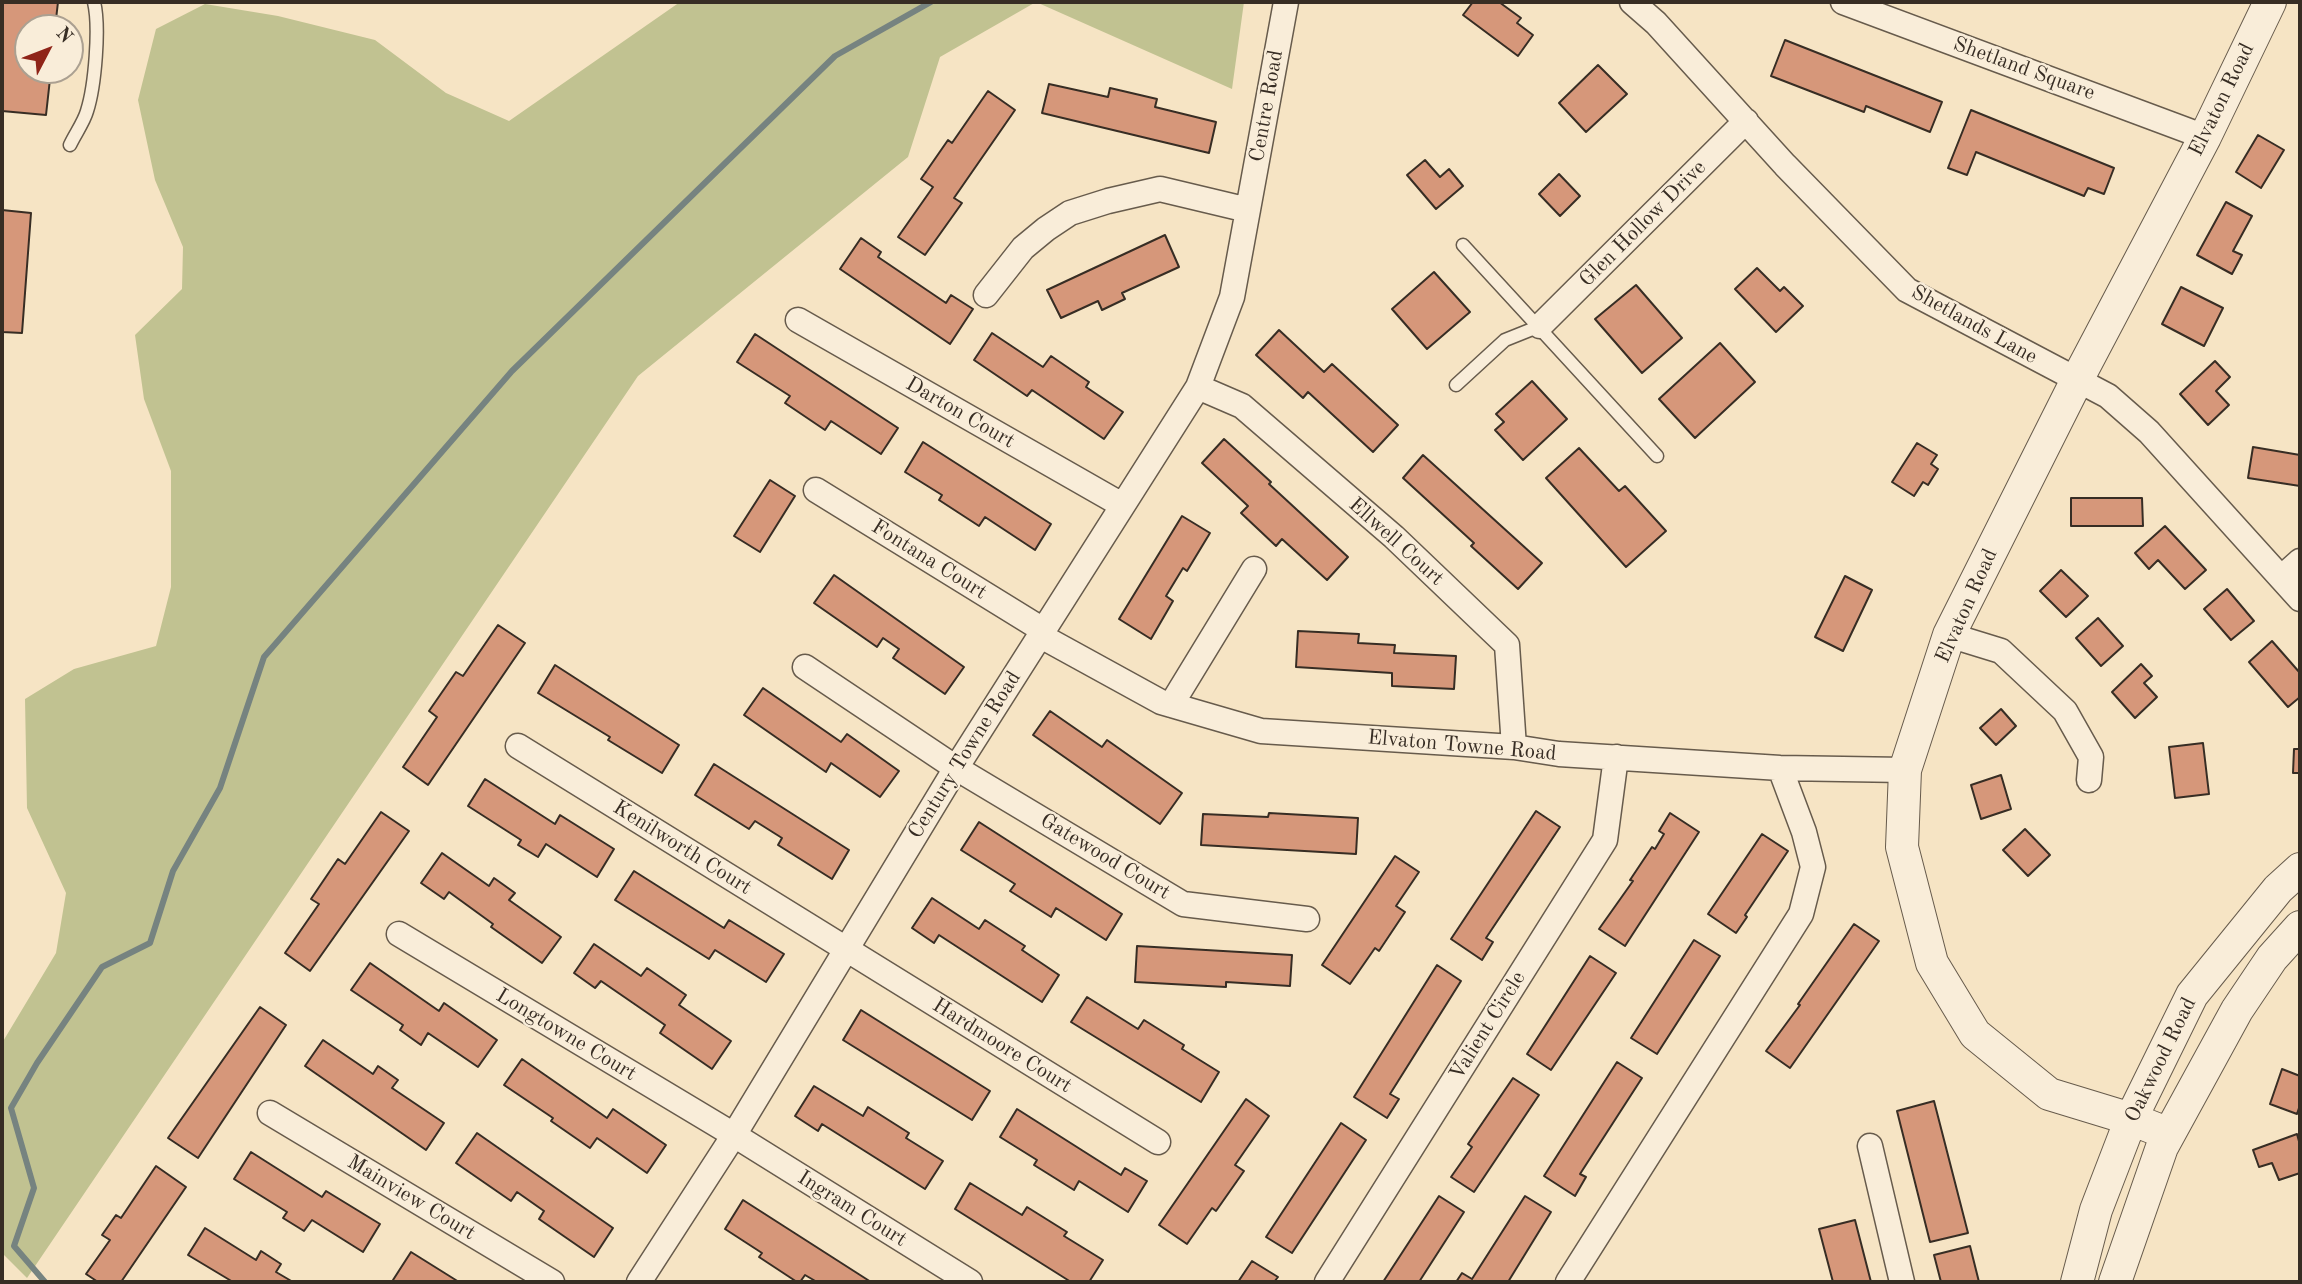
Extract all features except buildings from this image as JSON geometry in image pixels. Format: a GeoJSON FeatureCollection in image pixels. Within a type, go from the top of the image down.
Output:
{"type":"FeatureCollection","features":[{"type":"Feature","properties":{"kind":"street","name":"Centre Road"},"geometry":{"type":"LineString","coordinates":[[1248,211],[1286,2]]}},
{"type":"Feature","properties":{"kind":"street","name":"Shetlands Lane"},"geometry":{"type":"LineString","coordinates":[[1632,2],[1656,23],[1785,165],[1907,290],[2108,396],[2149,432],[2300,599]]}},
{"type":"Feature","properties":{"kind":"street","name":"Shetland Square"},"geometry":{"type":"LineString","coordinates":[[1843,2],[2205,137]]}},
{"type":"Feature","properties":{"kind":"street","name":"Elvaton Road"},"geometry":{"type":"LineString","coordinates":[[2169,1134],[2131,1119],[2049,1094],[1975,1034],[1932,963],[1902,847],[1905,770],[1949,635],[2077,380],[2205,137],[2270,2]]}},
{"type":"Feature","properties":{"kind":"street","name":"Glen Hollow Drive"},"geometry":{"type":"LineString","coordinates":[[1540,326],[1746,121]]}},
{"type":"Feature","properties":{"kind":"street"},"geometry":{"type":"LineString","coordinates":[[986,295],[1023,248],[1046,229],[1070,214],[1108,201],[1160,189],[1248,211]]}},
{"type":"Feature","properties":{"kind":"street","name":"Century Towne Road"},"geometry":{"type":"LineString","coordinates":[[639,1282],[734,1135],[956,768],[1198,387],[1232,298],[1248,211]]}},
{"type":"Feature","properties":{"kind":"street","name":"Darton Court"},"geometry":{"type":"LineString","coordinates":[[798,320],[1122,506]]}},
{"type":"Feature","properties":{"kind":"street","name":"Ellwell Court"},"geometry":{"type":"LineString","coordinates":[[1198,387],[1242,406],[1394,537],[1507,645],[1514,747]]}},
{"type":"Feature","properties":{"kind":"street","name":"Fontana Court"},"geometry":{"type":"LineString","coordinates":[[816,489],[1041,633]]}},
{"type":"Feature","properties":{"kind":"street"},"geometry":{"type":"LineString","coordinates":[[2281,578],[2300,561]]}},
{"type":"Feature","properties":{"kind":"street"},"geometry":{"type":"LineString","coordinates":[[1171,705],[1254,569]]}},
{"type":"Feature","properties":{"kind":"street","name":"Elvaton Towne Road"},"geometry":{"type":"LineString","coordinates":[[1041,633],[1161,702],[1261,731],[1780,768],[1905,770]]}},
{"type":"Feature","properties":{"kind":"street"},"geometry":{"type":"LineString","coordinates":[[1949,635],[2001,651],[2065,711],[2091,757],[2089,780]]}},
{"type":"Feature","properties":{"kind":"street","name":"Gatewood Court"},"geometry":{"type":"LineString","coordinates":[[805,667],[956,768],[1184,904],[1307,919]]}},
{"type":"Feature","properties":{"kind":"street","name":"Kenilworth Court"},"geometry":{"type":"LineString","coordinates":[[518,746],[846,950]]}},
{"type":"Feature","properties":{"kind":"street","name":"Valient Circle"},"geometry":{"type":"LineString","coordinates":[[1327,1282],[1605,840],[1616,757]]}},
{"type":"Feature","properties":{"kind":"street"},"geometry":{"type":"LineString","coordinates":[[1567,1282],[1801,914],[1813,867],[1804,832],[1780,768]]}},
{"type":"Feature","properties":{"kind":"street","name":"Oakwood Road"},"geometry":{"type":"LineString","coordinates":[[2077,1282],[2096,1210],[2131,1119],[2192,995],[2278,889],[2300,869]]}},
{"type":"Feature","properties":{"kind":"street","name":"Oakwood Road"},"geometry":{"type":"LineString","coordinates":[[2115,1282],[2162,1147],[2237,1010],[2272,958],[2300,927]]}},
{"type":"Feature","properties":{"kind":"street","name":"Longtowne Court"},"geometry":{"type":"LineString","coordinates":[[399,934],[734,1135]]}},
{"type":"Feature","properties":{"kind":"street","name":"Hardmoore Court"},"geometry":{"type":"LineString","coordinates":[[846,950],[1158,1142]]}},
{"type":"Feature","properties":{"kind":"street","name":"Mainview Court"},"geometry":{"type":"LineString","coordinates":[[270,1113],[552,1282]]}},
{"type":"Feature","properties":{"kind":"street","name":"Ingram Court"},"geometry":{"type":"LineString","coordinates":[[734,1135],[970,1282]]}},
{"type":"Feature","properties":{"kind":"street"},"geometry":{"type":"LineString","coordinates":[[1870,1146],[1902,1282]]}},
{"type":"Feature","properties":{"kind":"lane"},"geometry":{"type":"LineString","coordinates":[[70,145],[87,111],[96,53],[96,13],[93,2]]}},
{"type":"Feature","properties":{"kind":"lane"},"geometry":{"type":"LineString","coordinates":[[1463,245],[1657,456]]}},
{"type":"Feature","properties":{"kind":"lane"},"geometry":{"type":"LineString","coordinates":[[1456,385],[1505,340],[1540,326]]}},
{"type":"Feature","properties":{"kind":"green space"},"geometry":{"type":"Polygon","coordinates":[[[680,2],[1036,2],[940,57],[908,157],[638,376],[27,1278],[2,1253],[2,1043],[56,953],[66,893],[27,808],[25,699],[74,669],[156,646],[171,587],[171,471],[144,399],[135,335],[182,289],[183,247],[155,180],[138,100],[156,29],[205,4],[278,16],[375,40],[446,93],[509,121],[680,2]]]}},
{"type":"Feature","properties":{"kind":"green space"},"geometry":{"type":"Polygon","coordinates":[[[1036,2],[1244,2],[1232,89],[1036,2]]]}},
{"type":"Feature","properties":{"kind":"waterway"},"geometry":{"type":"LineString","coordinates":[[45,1282],[14,1246],[34,1188],[11,1108],[37,1063],[102,967],[150,943],[173,871],[220,788],[264,657],[512,371],[835,56],[931,2]]}}]}
